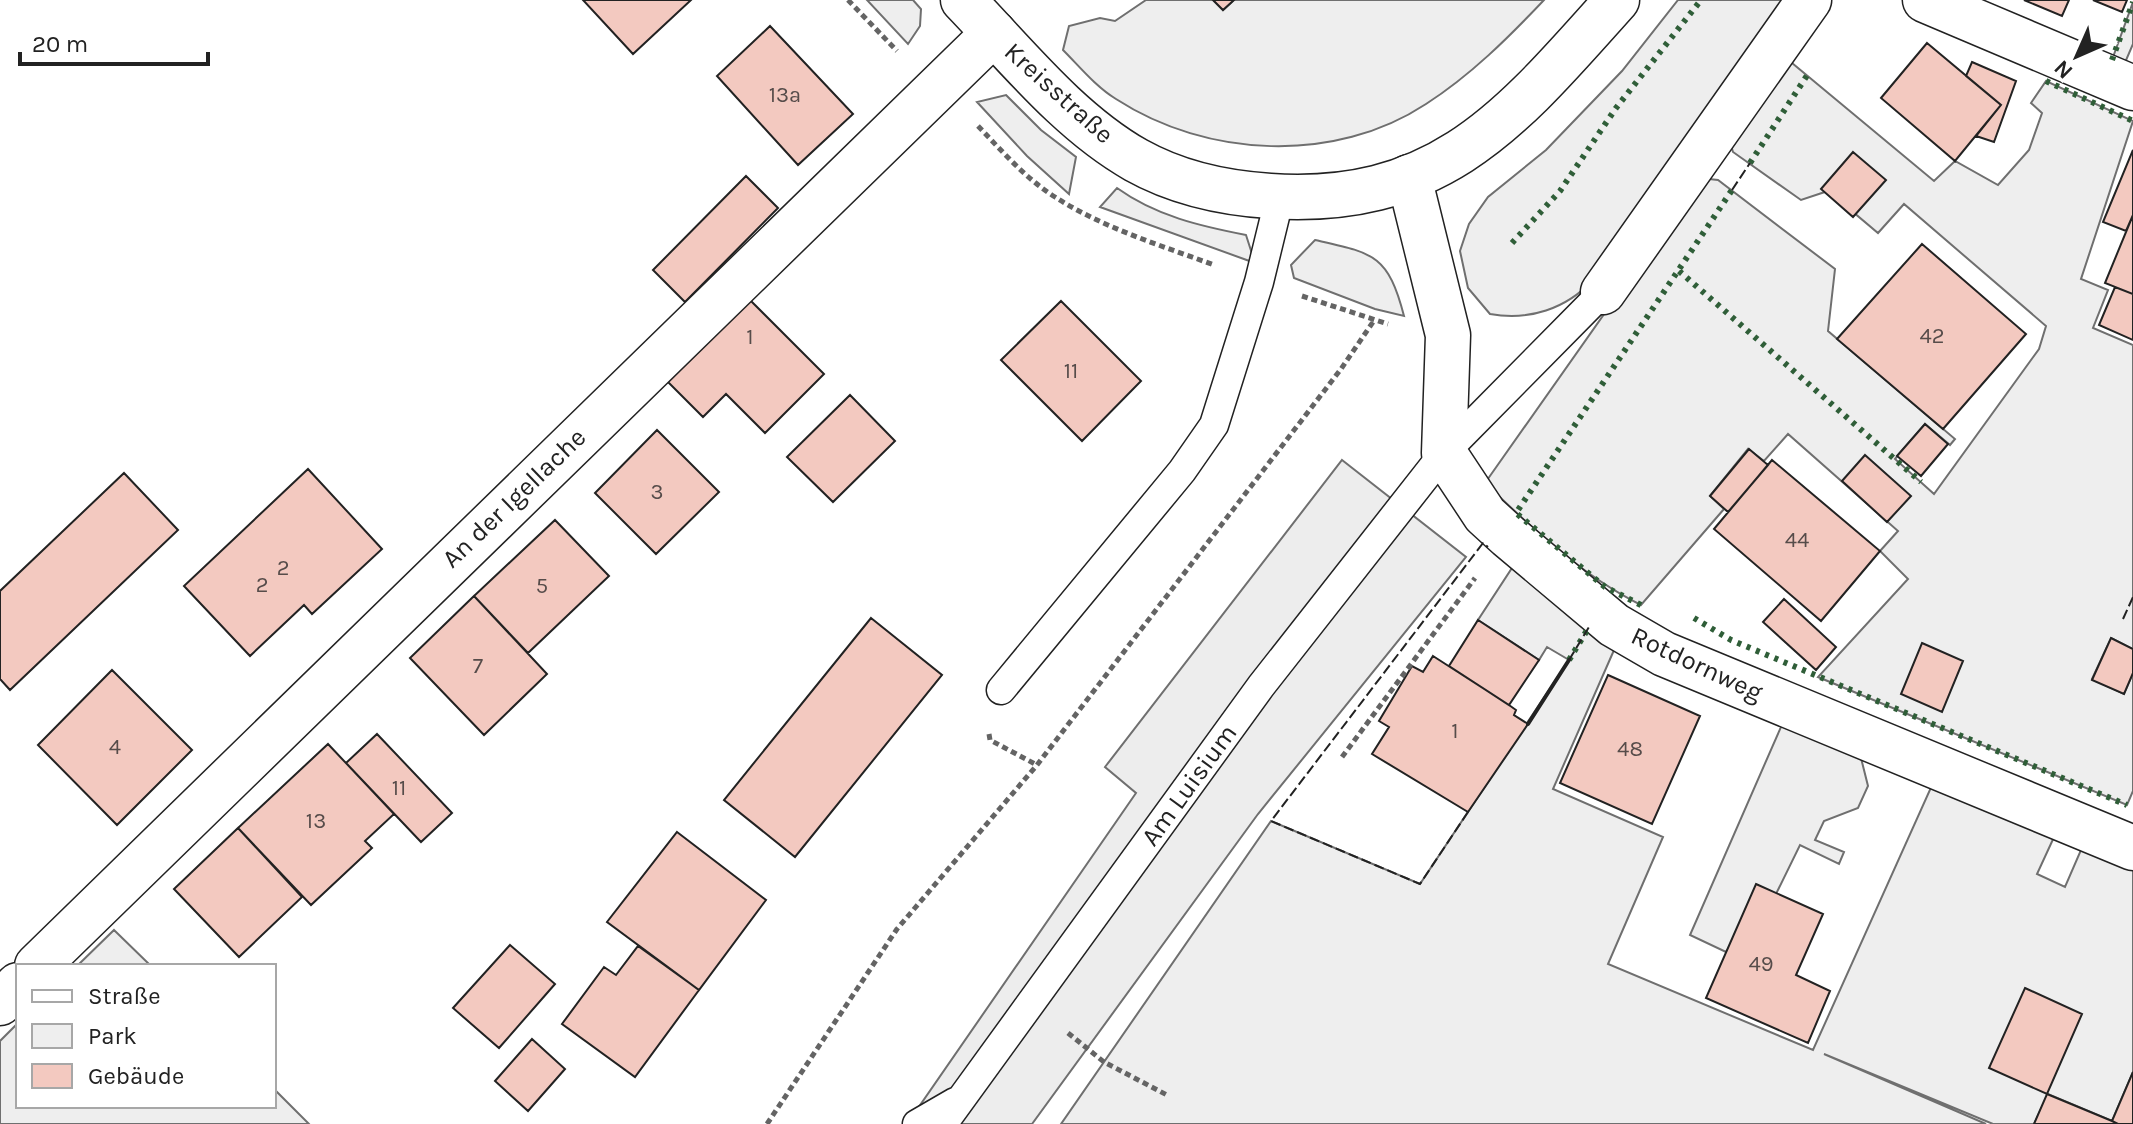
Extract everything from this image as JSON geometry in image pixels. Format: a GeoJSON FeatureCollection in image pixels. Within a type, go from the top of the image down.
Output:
{"type":"FeatureCollection","features":[{"type":"Feature","properties":{"kind":"street","name":"Kreisstraße"},"geometry":{"type":"LineString","coordinates":[[963,0],[1077,117],[1136,160],[1191,184],[1242,194],[1317,198],[1364,191],[1409,177],[1466,150],[1523,105],[1617,0]]}},
{"type":"Feature","properties":{"kind":"street"},"geometry":{"type":"LineString","coordinates":[[1603,292],[1809,0]]}},
{"type":"Feature","properties":{"kind":"street"},"geometry":{"type":"LineString","coordinates":[[1925,0],[2133,88]]}},
{"type":"Feature","properties":{"kind":"street","name":"An der Igellache"},"geometry":{"type":"LineString","coordinates":[[39,964],[994,33]]}},
{"type":"Feature","properties":{"kind":"street"},"geometry":{"type":"LineString","coordinates":[[1409,177],[1448,335],[1444,453]]}},
{"type":"Feature","properties":{"kind":"street","name":"Rotdornweg"},"geometry":{"type":"LineString","coordinates":[[1444,453],[1485,515],[1614,625],[1664,654],[2133,848]]}},
{"type":"Feature","properties":{"kind":"street"},"geometry":{"type":"LineString","coordinates":[[0,1003],[16,987]]}},
{"type":"Feature","properties":{"kind":"lane"},"geometry":{"type":"LineString","coordinates":[[1001,690],[1182,471],[1214,425],[1259,282],[1280,196]]}},
{"type":"Feature","properties":{"kind":"lane","name":"Am Luisium"},"geometry":{"type":"LineString","coordinates":[[943,1124],[1261,686],[1444,453],[1603,292]]}},
{"type":"Feature","properties":{"kind":"lane"},"geometry":{"type":"LineString","coordinates":[[917,1124],[960,1100]]}},
{"type":"Feature","properties":{"kind":"path"},"geometry":{"type":"LineString","coordinates":[[848,0],[903,56]]}},
{"type":"Feature","properties":{"kind":"path"},"geometry":{"type":"LineString","coordinates":[[767,1124],[897,929],[1037,765],[1341,369],[1375,319]]}},
{"type":"Feature","properties":{"kind":"path"},"geometry":{"type":"LineString","coordinates":[[1342,757],[1508,536]]}},
{"type":"Feature","properties":{"kind":"path"},"geometry":{"type":"LineString","coordinates":[[1104,1062],[1167,1095]]}},
{"type":"Feature","properties":{"kind":"green space"},"geometry":{"type":"Polygon","coordinates":[[[867,0],[913,0],[921,9],[920,26],[908,44],[867,0]]]}},
{"type":"Feature","properties":{"kind":"green space"},"geometry":{"type":"Polygon","coordinates":[[[1146,0],[1213,0],[1223,10],[1234,0],[1544,0],[1474,68],[1426,104],[1390,123],[1352,137],[1312,144],[1271,146],[1230,142],[1190,133],[1152,119],[1109,94],[1063,50],[1069,26],[1100,18],[1115,21],[1146,0]]]}},
{"type":"Feature","properties":{"kind":"green space"},"geometry":{"type":"Polygon","coordinates":[[[1678,0],[1794,0],[1593,280],[1571,299],[1546,310],[1519,316],[1490,314],[1468,288],[1460,251],[1469,224],[1488,197],[1546,150],[1622,71],[1678,0]]]}},
{"type":"Feature","properties":{"kind":"green space"},"geometry":{"type":"Polygon","coordinates":[[[2133,2],[2133,44],[2124,65],[2112,60],[2133,2]]]}},
{"type":"Feature","properties":{"kind":"green space"},"geometry":{"type":"Polygon","coordinates":[[[1786,58],[1934,181],[1955,161],[1998,185],[2029,150],[2042,113],[2031,103],[2046,81],[2133,121],[2081,279],[2108,290],[2093,328],[2133,345],[2133,649],[2111,638],[2092,679],[2124,694],[2133,673],[2133,791],[2127,805],[1818,677],[1908,579],[1880,551],[1898,531],[1788,434],[1764,461],[1748,449],[1710,496],[1724,509],[1641,605],[1578,565],[1485,483],[1700,178],[1718,180],[1835,269],[1828,331],[1955,439],[1950,445],[1925,424],[1895,459],[1934,494],[2039,349],[2046,326],[1904,204],[1878,233],[1828,191],[1801,200],[1733,152],[1729,139],[1786,58]]]}},
{"type":"Feature","properties":{"kind":"green space"},"geometry":{"type":"Polygon","coordinates":[[[1006,95],[1041,130],[1076,157],[1069,194],[1027,156],[977,102],[1006,95]]]}},
{"type":"Feature","properties":{"kind":"green space"},"geometry":{"type":"Polygon","coordinates":[[[1117,188],[1163,213],[1195,224],[1246,235],[1255,263],[1100,207],[1117,188]]]}},
{"type":"Feature","properties":{"kind":"green space"},"geometry":{"type":"Polygon","coordinates":[[[1315,240],[1364,253],[1375,260],[1392,280],[1404,316],[1375,309],[1294,278],[1291,265],[1315,240]]]}},
{"type":"Feature","properties":{"kind":"green space"},"geometry":{"type":"Polygon","coordinates":[[[1512,568],[1618,641],[1553,789],[1663,837],[1608,964],[1813,1050],[1933,783],[2055,835],[2037,874],[2065,887],[2084,843],[2133,865],[2133,1072],[2112,1121],[2048,1094],[2034,1124],[1993,1124],[1824,1054],[1986,1124],[1061,1124],[1271,821],[1420,884],[1569,660],[1547,647],[1539,660],[1478,620],[1512,568]]]}},
{"type":"Feature","properties":{"kind":"green space"},"geometry":{"type":"Polygon","coordinates":[[[1784,720],[1860,754],[1868,786],[1858,808],[1824,821],[1815,840],[1844,852],[1839,864],[1800,845],[1776,894],[1726,952],[1690,935],[1784,720]]]}},
{"type":"Feature","properties":{"kind":"green space"},"geometry":{"type":"Polygon","coordinates":[[[114,930],[149,964],[79,964],[114,930]]]}},
{"type":"Feature","properties":{"kind":"green space"},"geometry":{"type":"Polygon","coordinates":[[[16,1025],[16,1108],[276,1108],[276,1091],[309,1124],[0,1124],[0,1041],[16,1025]]]}},
{"type":"Feature","properties":{"kind":"shaded area"},"geometry":{"type":"Polygon","coordinates":[[[1342,460],[1466,557],[1258,814],[1032,1124],[907,1124],[1136,793],[1105,767],[1342,460]]]}},
{"type":"Feature","properties":{"kind":"building"},"geometry":{"type":"Polygon","coordinates":[[[583,0],[691,0],[633,54],[583,0]]]}},
{"type":"Feature","properties":{"kind":"building"},"geometry":{"type":"Polygon","coordinates":[[[1213,0],[1234,0],[1223,10],[1213,0]]]}},
{"type":"Feature","properties":{"kind":"building"},"geometry":{"type":"Polygon","coordinates":[[[2024,0],[2069,0],[2062,16],[2024,0]]]}},
{"type":"Feature","properties":{"kind":"building"},"geometry":{"type":"Polygon","coordinates":[[[2093,0],[2127,0],[2122,12],[2093,0]]]}},
{"type":"Feature","properties":{"kind":"building"},"geometry":{"type":"Polygon","coordinates":[[[770,26],[853,114],[798,165],[717,76],[770,26]]]}},
{"type":"Feature","properties":{"kind":"building"},"geometry":{"type":"Polygon","coordinates":[[[1927,43],[2001,105],[1955,161],[1881,98],[1927,43]]]}},
{"type":"Feature","properties":{"kind":"building"},"geometry":{"type":"Polygon","coordinates":[[[1972,62],[2016,81],[1994,142],[1976,136],[2001,105],[1966,76],[1972,62]]]}},
{"type":"Feature","properties":{"kind":"building"},"geometry":{"type":"Polygon","coordinates":[[[2133,150],[2133,215],[2126,231],[2103,222],[2133,150]]]}},
{"type":"Feature","properties":{"kind":"building"},"geometry":{"type":"Polygon","coordinates":[[[1853,152],[1886,180],[1853,217],[1821,189],[1853,152]]]}},
{"type":"Feature","properties":{"kind":"building"},"geometry":{"type":"Polygon","coordinates":[[[746,176],[778,208],[685,302],[653,270],[746,176]]]}},
{"type":"Feature","properties":{"kind":"building"},"geometry":{"type":"Polygon","coordinates":[[[2133,215],[2133,294],[2105,283],[2133,215]]]}},
{"type":"Feature","properties":{"kind":"building"},"geometry":{"type":"Polygon","coordinates":[[[1922,244],[2026,334],[1943,429],[1837,339],[1922,244]]]}},
{"type":"Feature","properties":{"kind":"building"},"geometry":{"type":"Polygon","coordinates":[[[2115,287],[2133,294],[2133,340],[2099,325],[2115,287]]]}},
{"type":"Feature","properties":{"kind":"building"},"geometry":{"type":"Polygon","coordinates":[[[750,300],[824,374],[765,433],[726,394],[703,417],[668,382],[750,300]]]}},
{"type":"Feature","properties":{"kind":"building"},"geometry":{"type":"Polygon","coordinates":[[[1061,301],[1141,381],[1082,441],[1001,360],[1061,301]]]}},
{"type":"Feature","properties":{"kind":"building"},"geometry":{"type":"Polygon","coordinates":[[[850,395],[895,441],[833,502],[787,457],[850,395]]]}},
{"type":"Feature","properties":{"kind":"building"},"geometry":{"type":"Polygon","coordinates":[[[1925,424],[1948,444],[1921,476],[1897,456],[1925,424]]]}},
{"type":"Feature","properties":{"kind":"building"},"geometry":{"type":"Polygon","coordinates":[[[657,430],[719,492],[656,554],[595,493],[657,430]]]}},
{"type":"Feature","properties":{"kind":"building"},"geometry":{"type":"Polygon","coordinates":[[[1749,449],[1768,465],[1728,512],[1710,496],[1749,449]]]}},
{"type":"Feature","properties":{"kind":"building"},"geometry":{"type":"Polygon","coordinates":[[[1865,455],[1911,496],[1887,522],[1842,481],[1865,455]]]}},
{"type":"Feature","properties":{"kind":"building"},"geometry":{"type":"Polygon","coordinates":[[[1772,460],[1880,551],[1821,621],[1714,529],[1772,460]]]}},
{"type":"Feature","properties":{"kind":"building"},"geometry":{"type":"Polygon","coordinates":[[[308,469],[382,549],[312,614],[304,605],[250,656],[184,586],[308,469]]]}},
{"type":"Feature","properties":{"kind":"building"},"geometry":{"type":"Polygon","coordinates":[[[124,473],[178,530],[10,690],[0,679],[0,591],[124,473]]]}},
{"type":"Feature","properties":{"kind":"building"},"geometry":{"type":"Polygon","coordinates":[[[555,520],[609,576],[528,653],[474,596],[555,520]]]}},
{"type":"Feature","properties":{"kind":"building"},"geometry":{"type":"Polygon","coordinates":[[[474,596],[547,674],[484,735],[410,658],[474,596]]]}},
{"type":"Feature","properties":{"kind":"building"},"geometry":{"type":"Polygon","coordinates":[[[1784,599],[1836,647],[1816,670],[1763,622],[1784,599]]]}},
{"type":"Feature","properties":{"kind":"building"},"geometry":{"type":"Polygon","coordinates":[[[871,618],[942,675],[795,857],[724,800],[871,618]]]}},
{"type":"Feature","properties":{"kind":"building"},"geometry":{"type":"Polygon","coordinates":[[[1478,620],[1539,660],[1509,705],[1449,666],[1478,620]]]}},
{"type":"Feature","properties":{"kind":"building"},"geometry":{"type":"Polygon","coordinates":[[[2111,638],[2133,649],[2133,673],[2124,694],[2092,680],[2111,638]]]}},
{"type":"Feature","properties":{"kind":"building"},"geometry":{"type":"Polygon","coordinates":[[[1922,643],[1963,661],[1942,712],[1901,694],[1922,643]]]}},
{"type":"Feature","properties":{"kind":"building"},"geometry":{"type":"Polygon","coordinates":[[[1433,656],[1516,710],[1514,715],[1528,724],[1468,812],[1372,754],[1389,727],[1379,721],[1412,666],[1423,672],[1433,656]]]}},
{"type":"Feature","properties":{"kind":"building"},"geometry":{"type":"Polygon","coordinates":[[[112,670],[192,750],[117,825],[38,745],[112,670]]]}},
{"type":"Feature","properties":{"kind":"building"},"geometry":{"type":"Polygon","coordinates":[[[1608,675],[1700,716],[1652,824],[1560,783],[1608,675]]]}},
{"type":"Feature","properties":{"kind":"building"},"geometry":{"type":"Polygon","coordinates":[[[377,734],[452,813],[421,842],[346,763],[377,734]]]}},
{"type":"Feature","properties":{"kind":"building"},"geometry":{"type":"Polygon","coordinates":[[[328,744],[394,814],[365,841],[372,848],[311,905],[238,828],[328,744]]]}},
{"type":"Feature","properties":{"kind":"building"},"geometry":{"type":"Polygon","coordinates":[[[238,828],[302,897],[239,957],[174,889],[238,828]]]}},
{"type":"Feature","properties":{"kind":"building"},"geometry":{"type":"Polygon","coordinates":[[[677,832],[766,900],[699,990],[607,922],[677,832]]]}},
{"type":"Feature","properties":{"kind":"building"},"geometry":{"type":"Polygon","coordinates":[[[1756,884],[1823,914],[1796,975],[1830,991],[1808,1043],[1706,998],[1756,884]]]}},
{"type":"Feature","properties":{"kind":"building"},"geometry":{"type":"Polygon","coordinates":[[[510,945],[555,984],[499,1048],[453,1008],[510,945]]]}},
{"type":"Feature","properties":{"kind":"building"},"geometry":{"type":"Polygon","coordinates":[[[638,946],[699,990],[635,1077],[562,1024],[604,967],[616,975],[638,946]]]}},
{"type":"Feature","properties":{"kind":"building"},"geometry":{"type":"Polygon","coordinates":[[[2025,988],[2082,1014],[2047,1094],[1989,1068],[2025,988]]]}},
{"type":"Feature","properties":{"kind":"building"},"geometry":{"type":"Polygon","coordinates":[[[532,1039],[565,1069],[528,1111],[495,1081],[532,1039]]]}},
{"type":"Feature","properties":{"kind":"building"},"geometry":{"type":"Polygon","coordinates":[[[2133,1072],[2133,1124],[2118,1124],[2112,1121],[2133,1072]]]}},
{"type":"Feature","properties":{"kind":"building"},"geometry":{"type":"Polygon","coordinates":[[[2047,1094],[2112,1121],[2118,1124],[2034,1124],[2047,1094]]]}},
{"type":"Feature","properties":{"kind":"hedge"},"geometry":{"type":"LineString","coordinates":[[1512,243],[1560,191],[1616,108],[1701,0]]}},
{"type":"Feature","properties":{"kind":"hedge"},"geometry":{"type":"LineString","coordinates":[[2112,60],[2133,2]]}},
{"type":"Feature","properties":{"kind":"hedge"},"geometry":{"type":"LineString","coordinates":[[1750,163],[1808,74]]}},
{"type":"Feature","properties":{"kind":"hedge"},"geometry":{"type":"LineString","coordinates":[[2046,81],[2133,121]]}},
{"type":"Feature","properties":{"kind":"hedge"},"geometry":{"type":"LineString","coordinates":[[1641,605],[1605,587],[1516,513],[1732,190]]}},
{"type":"Feature","properties":{"kind":"hedge"},"geometry":{"type":"LineString","coordinates":[[1679,271],[1921,482]]}},
{"type":"Feature","properties":{"kind":"hedge"},"geometry":{"type":"LineString","coordinates":[[1694,618],[1731,640],[2127,805]]}},
{"type":"Feature","properties":{"kind":"hedge"},"geometry":{"type":"LineString","coordinates":[[1569,660],[1589,627]]}},
{"type":"Feature","properties":{"kind":"fence"},"geometry":{"type":"LineString","coordinates":[[1732,190],[1750,163]]}},
{"type":"Feature","properties":{"kind":"fence"},"geometry":{"type":"LineString","coordinates":[[1468,812],[1420,884],[1271,821],[1483,543],[1488,547]]}},
{"type":"Feature","properties":{"kind":"fence"},"geometry":{"type":"LineString","coordinates":[[2123,619],[2133,597]]}},
{"type":"Feature","properties":{"kind":"fence"},"geometry":{"type":"LineString","coordinates":[[1569,660],[1589,627]]}},
{"type":"Feature","properties":{"kind":"wall"},"geometry":{"type":"LineString","coordinates":[[1528,724],[1569,660]]}}]}
